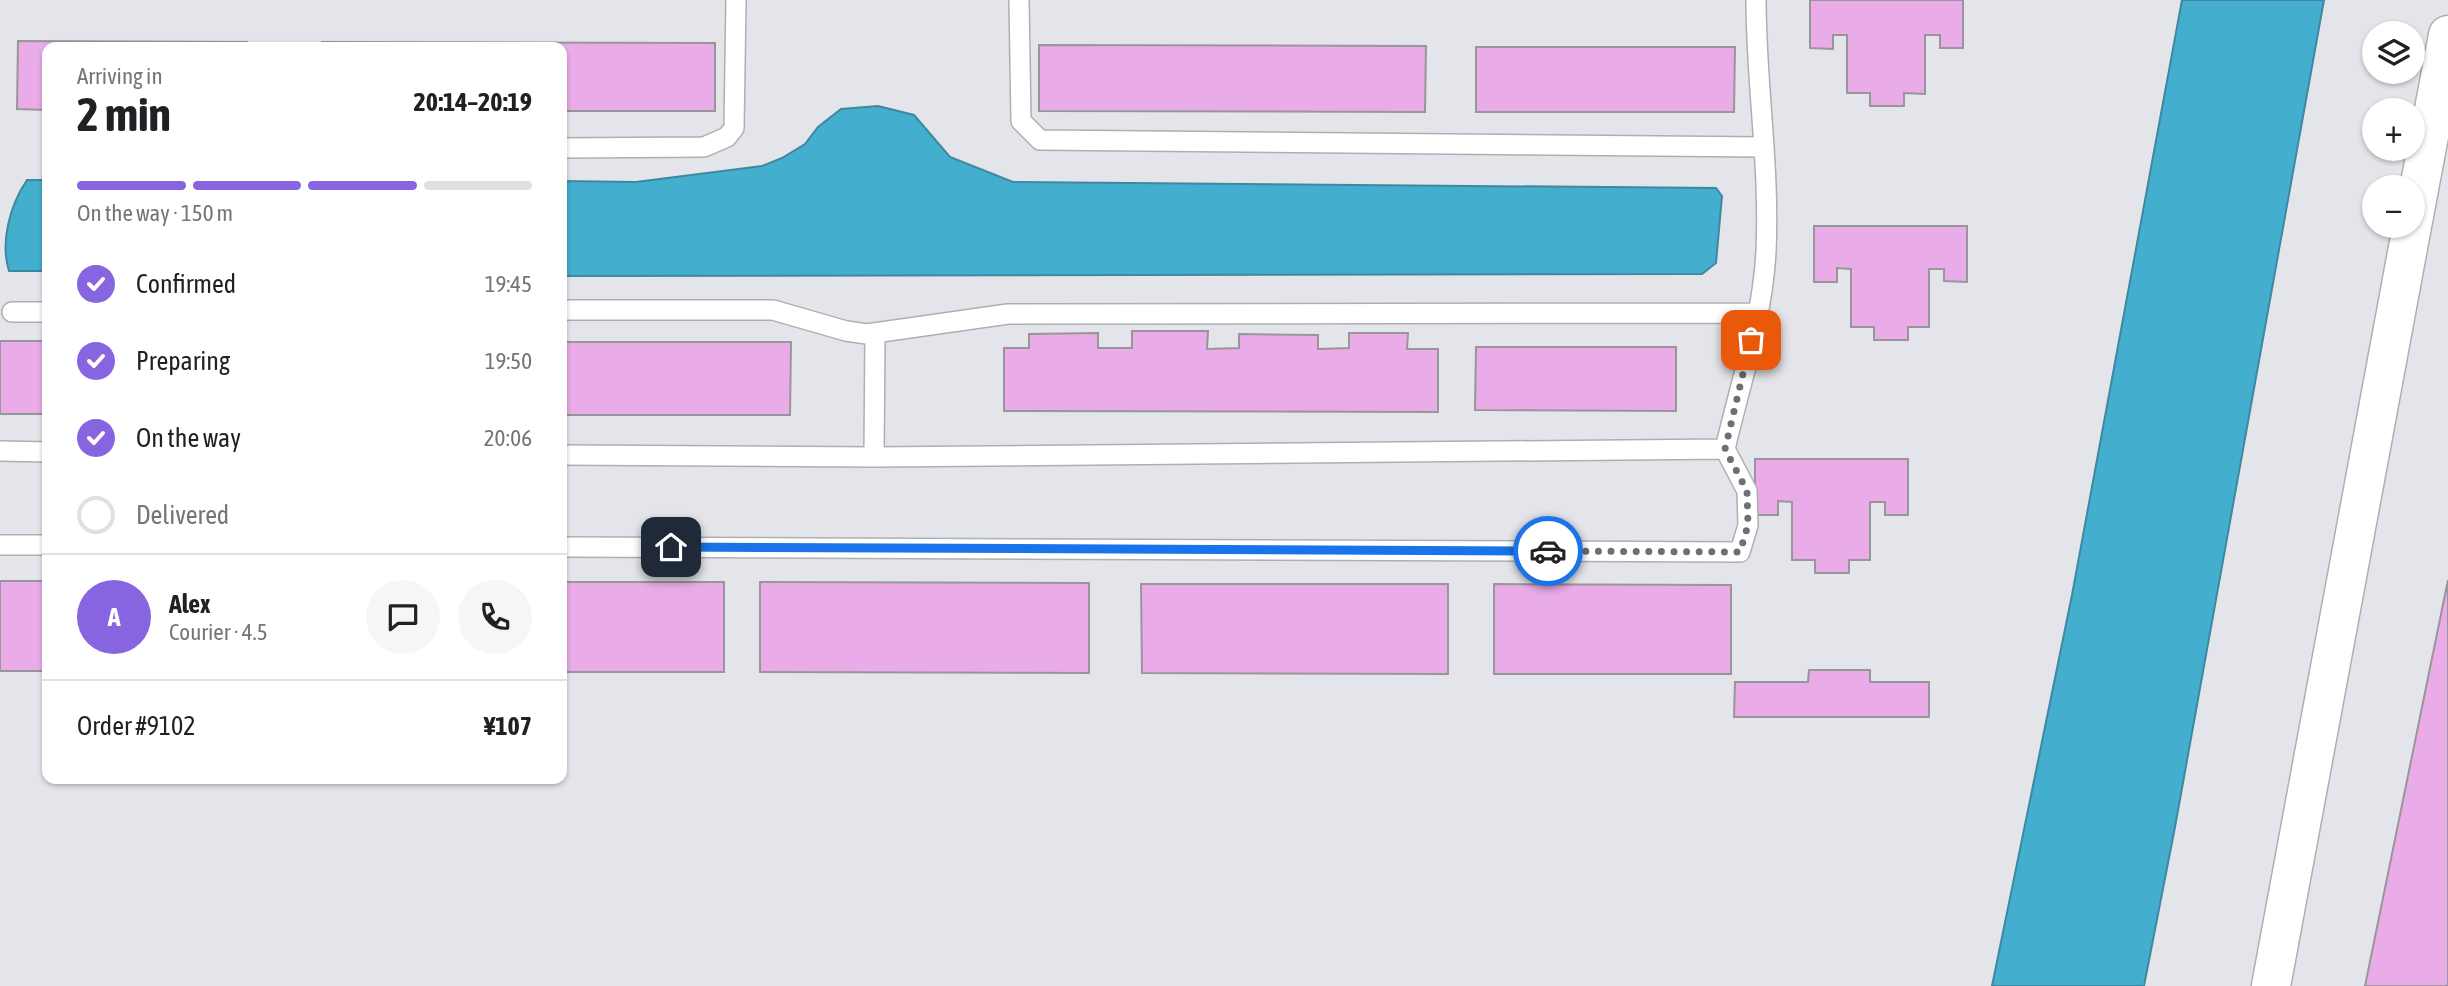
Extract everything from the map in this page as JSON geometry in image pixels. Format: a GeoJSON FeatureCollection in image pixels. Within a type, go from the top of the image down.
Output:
{"type":"FeatureCollection","features":[{"type":"Feature","properties":{"kind":"street"},"geometry":{"type":"LineString","coordinates":[[2422,175],[2448,35]]}},
{"type":"Feature","properties":{"kind":"street"},"geometry":{"type":"LineString","coordinates":[[2271,986],[2410,238]]}},
{"type":"Feature","properties":{"kind":"lane"},"geometry":{"type":"LineString","coordinates":[[567,148],[704,148],[727,137],[734,128],[736,0]]}},
{"type":"Feature","properties":{"kind":"lane"},"geometry":{"type":"LineString","coordinates":[[1019,0],[1021,121],[1040,140],[1763,147]]}},
{"type":"Feature","properties":{"kind":"lane"},"geometry":{"type":"LineString","coordinates":[[567,547],[1740,552],[1748,525],[1747,491],[1725,449],[1757,313],[1766,252],[1756,0]]}},
{"type":"Feature","properties":{"kind":"lane"},"geometry":{"type":"LineString","coordinates":[[567,310],[773,310],[846,331],[867,334],[1008,314],[1757,313]]}},
{"type":"Feature","properties":{"kind":"lane"},"geometry":{"type":"LineString","coordinates":[[12,312],[42,312]]}},
{"type":"Feature","properties":{"kind":"lane"},"geometry":{"type":"LineString","coordinates":[[874,457],[875,333]]}},
{"type":"Feature","properties":{"kind":"lane"},"geometry":{"type":"LineString","coordinates":[[567,455],[874,457],[1725,449]]}},
{"type":"Feature","properties":{"kind":"lane"},"geometry":{"type":"LineString","coordinates":[[0,452],[42,452]]}},
{"type":"Feature","properties":{"kind":"lane"},"geometry":{"type":"LineString","coordinates":[[0,545],[42,545]]}},
{"type":"Feature","properties":{"kind":"water"},"geometry":{"type":"Polygon","coordinates":[[[2182,0],[2324,0],[2175,827],[2144,986],[1992,986],[2072,595],[2182,0]]]}},
{"type":"Feature","properties":{"kind":"water"},"geometry":{"type":"Polygon","coordinates":[[[878,106],[914,115],[950,157],[1013,182],[1716,188],[1722,196],[1716,263],[1702,274],[567,276],[567,181],[636,182],[762,166],[805,144],[818,127],[841,109],[878,106]]]}},
{"type":"Feature","properties":{"kind":"water"},"geometry":{"type":"Polygon","coordinates":[[[27,180],[42,180],[42,271],[9,271],[6,260],[8,224],[27,180]]]}},
{"type":"Feature","properties":{"kind":"building"},"geometry":{"type":"Polygon","coordinates":[[[1810,0],[1963,0],[1963,48],[1940,48],[1940,35],[1925,35],[1925,94],[1904,93],[1904,106],[1870,106],[1870,93],[1847,93],[1847,35],[1833,35],[1833,49],[1810,48],[1810,0]]]}},
{"type":"Feature","properties":{"kind":"building"},"geometry":{"type":"Polygon","coordinates":[[[18,41],[247,42],[42,42],[42,110],[17,109],[18,41]]]}},
{"type":"Feature","properties":{"kind":"building"},"geometry":{"type":"Polygon","coordinates":[[[567,43],[715,43],[715,111],[567,111],[567,43]]]}},
{"type":"Feature","properties":{"kind":"building"},"geometry":{"type":"Polygon","coordinates":[[[1039,45],[1426,46],[1425,112],[1039,111],[1039,45]]]}},
{"type":"Feature","properties":{"kind":"building"},"geometry":{"type":"Polygon","coordinates":[[[1476,47],[1735,47],[1734,112],[1476,112],[1476,47]]]}},
{"type":"Feature","properties":{"kind":"building"},"geometry":{"type":"Polygon","coordinates":[[[1814,226],[1967,226],[1967,282],[1944,281],[1944,269],[1929,269],[1929,327],[1908,327],[1908,340],[1874,340],[1874,327],[1851,327],[1851,269],[1837,268],[1837,282],[1814,282],[1814,226]]]}},
{"type":"Feature","properties":{"kind":"building"},"geometry":{"type":"Polygon","coordinates":[[[1132,331],[1208,331],[1207,349],[1239,348],[1239,334],[1318,335],[1318,349],[1349,348],[1349,333],[1408,333],[1407,349],[1438,349],[1438,412],[1004,411],[1004,348],[1029,348],[1029,334],[1098,333],[1098,348],[1132,348],[1132,331]]]}},
{"type":"Feature","properties":{"kind":"building"},"geometry":{"type":"Polygon","coordinates":[[[0,341],[42,341],[42,414],[0,414],[0,341]]]}},
{"type":"Feature","properties":{"kind":"building"},"geometry":{"type":"Polygon","coordinates":[[[567,342],[791,342],[790,415],[567,415],[567,342]]]}},
{"type":"Feature","properties":{"kind":"building"},"geometry":{"type":"Polygon","coordinates":[[[1476,347],[1676,347],[1676,411],[1475,410],[1476,347]]]}},
{"type":"Feature","properties":{"kind":"building"},"geometry":{"type":"Polygon","coordinates":[[[1755,459],[1908,459],[1908,515],[1885,515],[1885,502],[1870,502],[1870,560],[1849,560],[1849,573],[1815,573],[1815,560],[1792,560],[1792,502],[1778,501],[1778,515],[1755,515],[1755,459]]]}},
{"type":"Feature","properties":{"kind":"building"},"geometry":{"type":"Polygon","coordinates":[[[2448,580],[2448,986],[2365,986],[2448,580]]]}},
{"type":"Feature","properties":{"kind":"building"},"geometry":{"type":"Polygon","coordinates":[[[0,581],[42,581],[42,671],[0,671],[0,581]]]}},
{"type":"Feature","properties":{"kind":"building"},"geometry":{"type":"Polygon","coordinates":[[[567,582],[724,582],[724,672],[567,672],[567,582]]]}},
{"type":"Feature","properties":{"kind":"building"},"geometry":{"type":"Polygon","coordinates":[[[760,582],[1089,583],[1089,673],[760,672],[760,582]]]}},
{"type":"Feature","properties":{"kind":"building"},"geometry":{"type":"Polygon","coordinates":[[[1141,584],[1448,584],[1448,674],[1142,673],[1141,584]]]}},
{"type":"Feature","properties":{"kind":"building"},"geometry":{"type":"Polygon","coordinates":[[[1494,584],[1731,585],[1731,674],[1494,674],[1494,584]]]}},
{"type":"Feature","properties":{"kind":"building"},"geometry":{"type":"Polygon","coordinates":[[[1809,670],[1870,670],[1870,682],[1929,682],[1929,717],[1734,717],[1735,682],[1808,682],[1809,670]]]}},
{"type":"Feature","properties":{"kind":"way so far"},"geometry":{"type":"LineString","coordinates":[[1548,551],[1740,552],[1748,525],[1747,491],[1725,449],[1751,340]]}},
{"type":"Feature","properties":{"kind":"route"},"geometry":{"type":"LineString","coordinates":[[671,547],[1548,551]]}}]}
